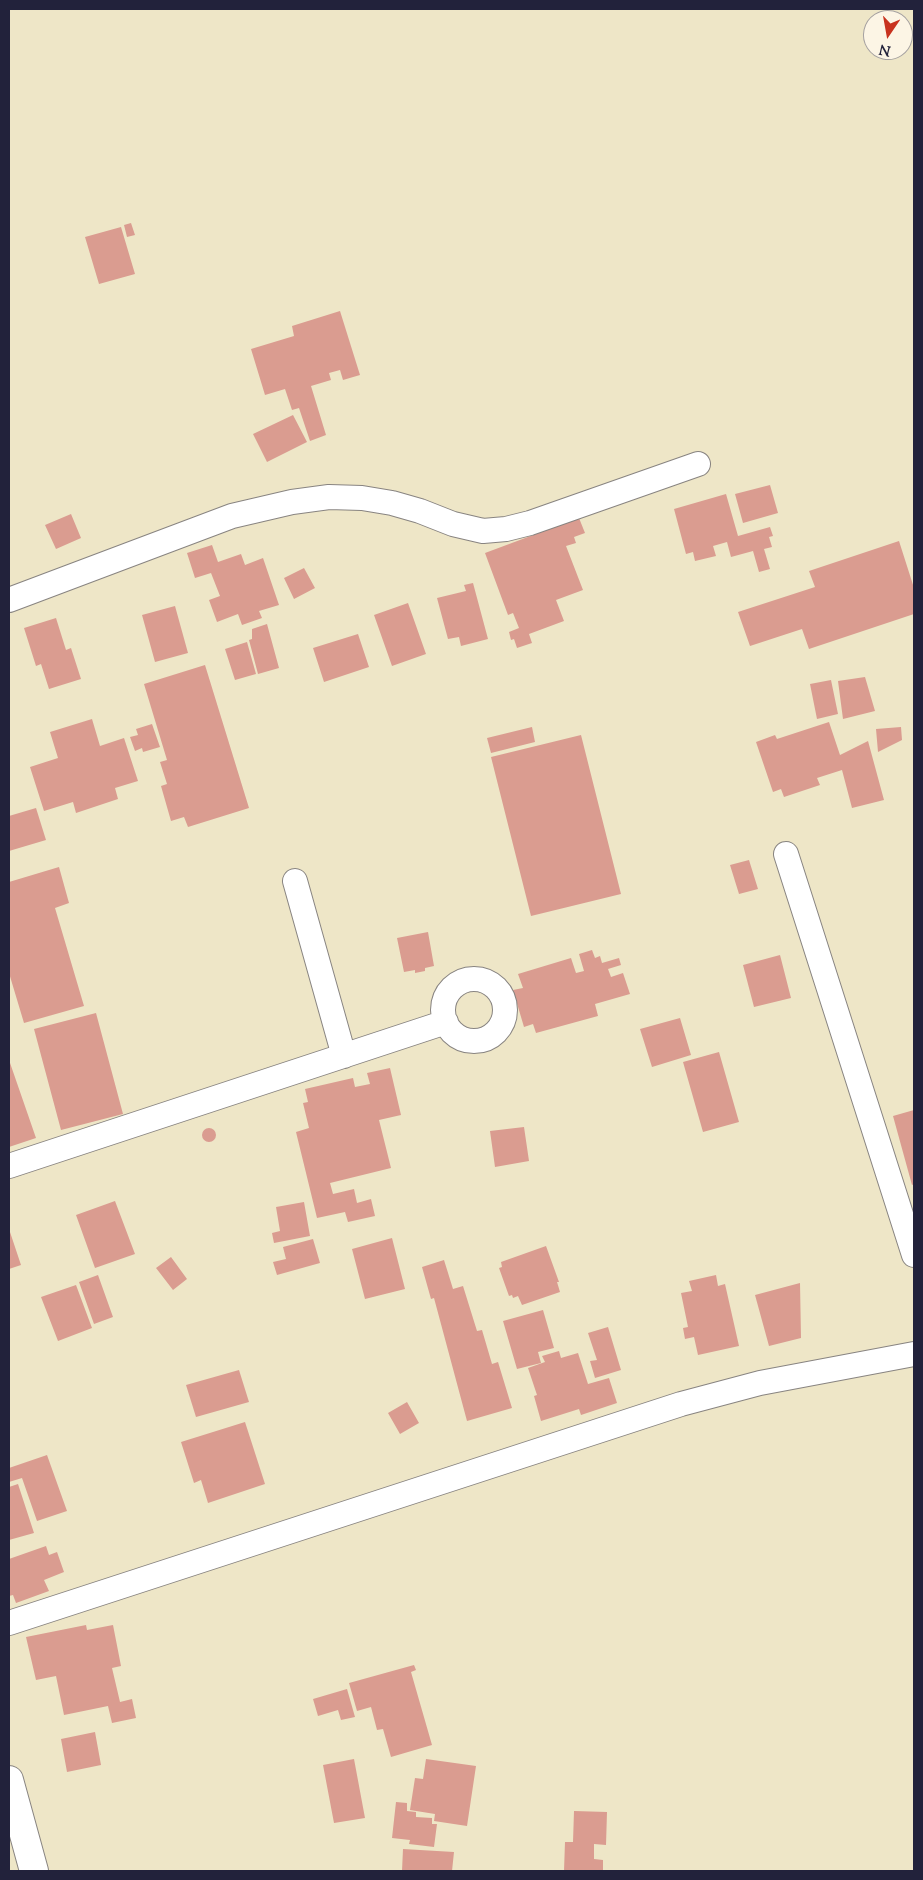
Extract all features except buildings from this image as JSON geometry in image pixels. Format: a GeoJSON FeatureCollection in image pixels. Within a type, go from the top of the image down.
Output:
{"type":"FeatureCollection","features":[{"type":"Feature","properties":{"kind":"main road"},"geometry":{"type":"LineString","coordinates":[[9,1780],[34,1871]]}},
{"type":"Feature","properties":{"kind":"street"},"geometry":{"type":"LineString","coordinates":[[9,600],[232,516],[292,502],[329,496],[362,498],[392,503],[420,511],[453,524],[482,531],[506,529],[530,524],[698,464]]}},
{"type":"Feature","properties":{"kind":"street"},"geometry":{"type":"LineString","coordinates":[[786,854],[914,1254]]}},
{"type":"Feature","properties":{"kind":"street"},"geometry":{"type":"LineString","coordinates":[[295,881],[344,1056]]}},
{"type":"Feature","properties":{"kind":"street"},"geometry":{"type":"LineString","coordinates":[[9,1166],[446,1022]]}},
{"type":"Feature","properties":{"kind":"street"},"geometry":{"type":"LineString","coordinates":[[9,1623],[681,1404],[760,1383],[914,1354]]}}]}
